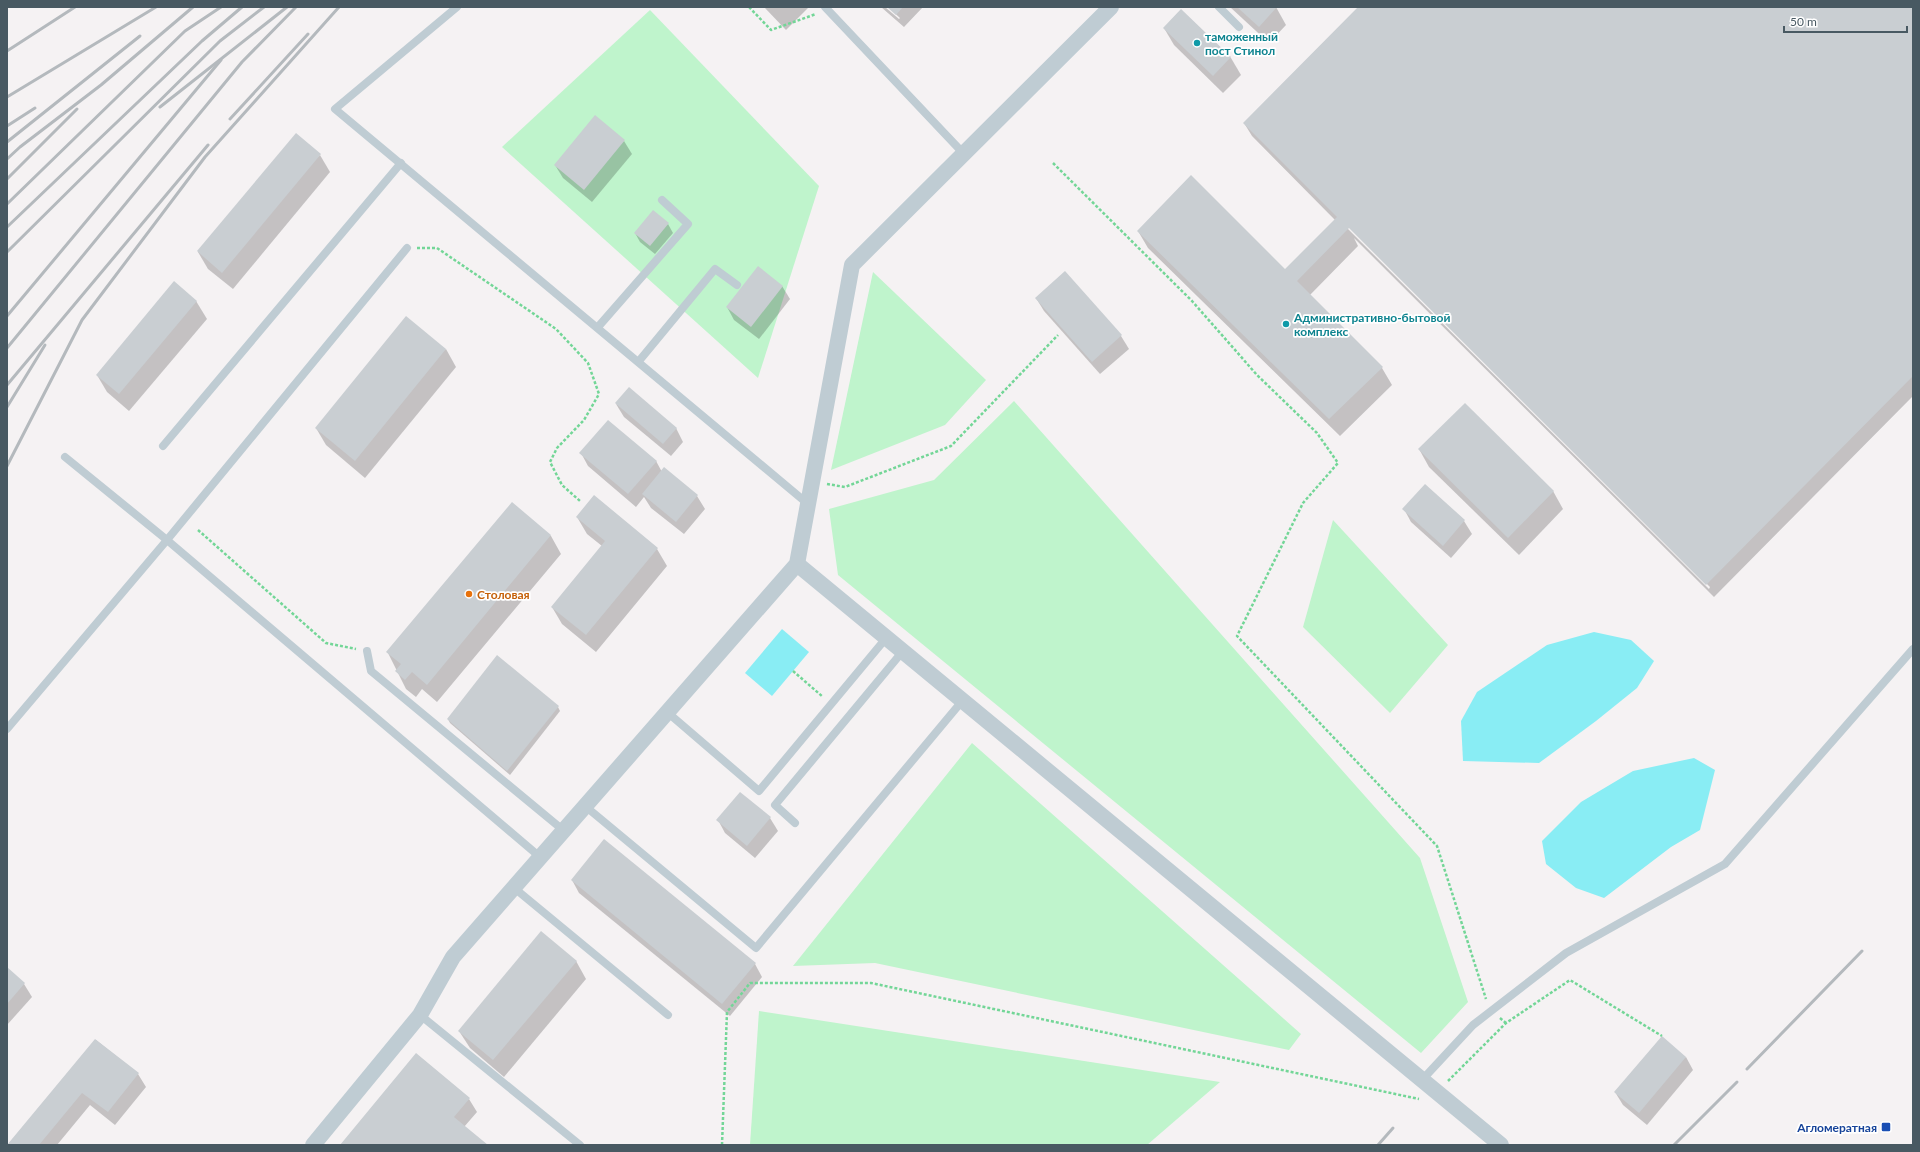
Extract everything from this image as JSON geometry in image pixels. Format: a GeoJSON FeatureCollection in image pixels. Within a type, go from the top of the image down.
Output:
{"type":"FeatureCollection","features":[{"type":"Feature","properties":{"kind":"street"},"geometry":{"type":"LineString","coordinates":[[313,1145],[420,1015],[452,956],[797,564],[852,265],[1111,7]]}},
{"type":"Feature","properties":{"kind":"street"},"geometry":{"type":"LineString","coordinates":[[797,564],[1501,1145]]}},
{"type":"Feature","properties":{"kind":"lane"},"geometry":{"type":"LineString","coordinates":[[457,7],[335,109],[639,361],[808,504]]}},
{"type":"Feature","properties":{"kind":"lane"},"geometry":{"type":"LineString","coordinates":[[1219,7],[1239,27]]}},
{"type":"Feature","properties":{"kind":"lane"},"geometry":{"type":"LineString","coordinates":[[827,9],[964,154]]}},
{"type":"Feature","properties":{"kind":"lane"},"geometry":{"type":"LineString","coordinates":[[163,446],[401,163]]}},
{"type":"Feature","properties":{"kind":"lane"},"geometry":{"type":"LineString","coordinates":[[598,327],[688,224],[662,200]]}},
{"type":"Feature","properties":{"kind":"lane"},"geometry":{"type":"LineString","coordinates":[[7,729],[167,540],[407,248]]}},
{"type":"Feature","properties":{"kind":"lane"},"geometry":{"type":"LineString","coordinates":[[639,361],[715,269],[737,285]]}},
{"type":"Feature","properties":{"kind":"lane"},"geometry":{"type":"LineString","coordinates":[[65,457],[167,540],[540,857]]}},
{"type":"Feature","properties":{"kind":"lane"},"geometry":{"type":"LineString","coordinates":[[667,712],[759,791],[887,637]]}},
{"type":"Feature","properties":{"kind":"lane"},"geometry":{"type":"LineString","coordinates":[[1422,1080],[1472,1025],[1566,953],[1725,864],[1913,649]]}},
{"type":"Feature","properties":{"kind":"lane"},"geometry":{"type":"LineString","coordinates":[[367,651],[371,670],[563,830]]}},
{"type":"Feature","properties":{"kind":"lane"},"geometry":{"type":"LineString","coordinates":[[795,823],[775,805],[903,651]]}},
{"type":"Feature","properties":{"kind":"lane"},"geometry":{"type":"LineString","coordinates":[[585,806],[756,948],[963,700]]}},
{"type":"Feature","properties":{"kind":"lane"},"geometry":{"type":"LineString","coordinates":[[513,887],[668,1015]]}},
{"type":"Feature","properties":{"kind":"lane"},"geometry":{"type":"LineString","coordinates":[[420,1015],[580,1145]]}},
{"type":"Feature","properties":{"kind":"path"},"geometry":{"type":"LineString","coordinates":[[749,7],[770,30],[827,9]]}},
{"type":"Feature","properties":{"kind":"path"},"geometry":{"type":"LineString","coordinates":[[1053,163],[1192,301],[1258,375],[1317,433],[1338,463],[1303,503],[1237,636],[1437,846],[1490,1011],[1506,1023]]}},
{"type":"Feature","properties":{"kind":"path"},"geometry":{"type":"LineString","coordinates":[[407,248],[437,248],[556,329],[588,363],[599,394],[584,420],[557,448],[550,462],[562,485],[580,501]]}},
{"type":"Feature","properties":{"kind":"path"},"geometry":{"type":"LineString","coordinates":[[812,482],[845,487],[951,446],[1058,335]]}},
{"type":"Feature","properties":{"kind":"path"},"geometry":{"type":"LineString","coordinates":[[198,530],[326,643],[367,651]]}},
{"type":"Feature","properties":{"kind":"path"},"geometry":{"type":"LineString","coordinates":[[793,671],[832,704]]}},
{"type":"Feature","properties":{"kind":"path"},"geometry":{"type":"LineString","coordinates":[[1452,1087],[1446,1082],[1506,1023],[1570,980],[1662,1036]]}},
{"type":"Feature","properties":{"kind":"path"},"geometry":{"type":"LineString","coordinates":[[722,1145],[727,1012],[750,983],[871,983],[1412,1097],[1425,1103]]}},
{"type":"Feature","properties":{"kind":"green space"},"geometry":{"type":"Polygon","coordinates":[[[650,10],[819,186],[758,378],[502,147],[650,10]]]}},
{"type":"Feature","properties":{"kind":"green space"},"geometry":{"type":"Polygon","coordinates":[[[873,272],[986,380],[945,425],[831,470],[873,272]]]}},
{"type":"Feature","properties":{"kind":"green space"},"geometry":{"type":"Polygon","coordinates":[[[1014,401],[1420,858],[1468,1002],[1421,1053],[838,575],[829,509],[934,480],[1014,401]]]}},
{"type":"Feature","properties":{"kind":"green space"},"geometry":{"type":"Polygon","coordinates":[[[1333,520],[1448,645],[1390,713],[1303,627],[1333,520]]]}},
{"type":"Feature","properties":{"kind":"green space"},"geometry":{"type":"Polygon","coordinates":[[[972,743],[1301,1034],[1289,1050],[875,963],[793,966],[972,743]]]}},
{"type":"Feature","properties":{"kind":"green space"},"geometry":{"type":"Polygon","coordinates":[[[759,1011],[1220,1082],[1147,1145],[750,1145],[759,1011]]]}},
{"type":"Feature","properties":{"kind":"water"},"geometry":{"type":"Polygon","coordinates":[[[782,629],[809,652],[772,696],[745,673],[782,629]]]}},
{"type":"Feature","properties":{"kind":"water"},"geometry":{"type":"Polygon","coordinates":[[[1594,632],[1631,640],[1654,661],[1637,688],[1596,721],[1539,763],[1463,761],[1461,721],[1477,692],[1547,645],[1594,632]]]}},
{"type":"Feature","properties":{"kind":"water"},"geometry":{"type":"Polygon","coordinates":[[[1694,758],[1715,770],[1700,830],[1671,847],[1604,898],[1576,888],[1546,864],[1542,841],[1581,802],[1633,771],[1694,758]]]}},
{"type":"Feature","properties":{"kind":"building"},"geometry":{"type":"Polygon","coordinates":[[[887,7],[903,7],[896,15],[887,7]]]}},
{"type":"Feature","properties":{"kind":"building"},"geometry":{"type":"Polygon","coordinates":[[[1237,7],[1277,7],[1259,27],[1237,7]]]}},
{"type":"Feature","properties":{"kind":"building"},"geometry":{"type":"Polygon","coordinates":[[[1358,7],[1913,7],[1913,376],[1706,585],[1349,228],[1297,281],[1383,367],[1329,419],[1137,231],[1191,175],[1285,269],[1337,217],[1243,123],[1358,7]]]}},
{"type":"Feature","properties":{"kind":"building","name":"таможенный пост Стинол"},"geometry":{"type":"Polygon","coordinates":[[[1181,9],[1231,57],[1213,76],[1163,28],[1181,9]]]}},
{"type":"Feature","properties":{"kind":"building"},"geometry":{"type":"Polygon","coordinates":[[[595,115],[625,140],[584,190],[554,165],[595,115]]]}},
{"type":"Feature","properties":{"kind":"building"},"geometry":{"type":"Polygon","coordinates":[[[296,133],[321,154],[222,273],[197,251],[296,133]]]}},
{"type":"Feature","properties":{"kind":"building"},"geometry":{"type":"Polygon","coordinates":[[[653,210],[669,223],[650,246],[634,233],[653,210]]]}},
{"type":"Feature","properties":{"kind":"building"},"geometry":{"type":"Polygon","coordinates":[[[758,266],[783,286],[751,327],[726,307],[758,266]]]}},
{"type":"Feature","properties":{"kind":"building"},"geometry":{"type":"Polygon","coordinates":[[[1065,271],[1122,335],[1092,362],[1035,298],[1065,271]]]}},
{"type":"Feature","properties":{"kind":"building"},"geometry":{"type":"Polygon","coordinates":[[[174,281],[197,301],[119,394],[96,375],[174,281]]]}},
{"type":"Feature","properties":{"kind":"building"},"geometry":{"type":"Polygon","coordinates":[[[406,316],[446,349],[355,461],[315,428],[406,316]]]}},
{"type":"Feature","properties":{"kind":"building"},"geometry":{"type":"Polygon","coordinates":[[[629,387],[677,428],[663,444],[615,403],[629,387]]]}},
{"type":"Feature","properties":{"kind":"building"},"geometry":{"type":"Polygon","coordinates":[[[1465,403],[1554,491],[1508,538],[1418,449],[1465,403]]]}},
{"type":"Feature","properties":{"kind":"building"},"geometry":{"type":"Polygon","coordinates":[[[608,420],[657,461],[628,494],[579,453],[608,420]]]}},
{"type":"Feature","properties":{"kind":"building"},"geometry":{"type":"Polygon","coordinates":[[[664,467],[698,495],[676,522],[642,494],[664,467]]]}},
{"type":"Feature","properties":{"kind":"building"},"geometry":{"type":"Polygon","coordinates":[[[1425,484],[1465,520],[1443,546],[1402,509],[1425,484]]]}},
{"type":"Feature","properties":{"kind":"building"},"geometry":{"type":"Polygon","coordinates":[[[594,495],[658,548],[586,635],[551,607],[605,541],[576,517],[594,495]]]}},
{"type":"Feature","properties":{"kind":"building","name":"Столовая"},"geometry":{"type":"Polygon","coordinates":[[[512,502],[551,535],[427,685],[412,672],[405,680],[395,671],[401,664],[386,652],[512,502]]]}},
{"type":"Feature","properties":{"kind":"building"},"geometry":{"type":"Polygon","coordinates":[[[497,655],[559,706],[507,771],[447,719],[497,655]]]}},
{"type":"Feature","properties":{"kind":"building"},"geometry":{"type":"Polygon","coordinates":[[[740,792],[771,817],[747,846],[716,820],[740,792]]]}},
{"type":"Feature","properties":{"kind":"building"},"geometry":{"type":"Polygon","coordinates":[[[604,839],[756,963],[722,1004],[571,880],[604,839]]]}},
{"type":"Feature","properties":{"kind":"building"},"geometry":{"type":"Polygon","coordinates":[[[541,931],[577,961],[493,1060],[458,1031],[541,931]]]}},
{"type":"Feature","properties":{"kind":"building"},"geometry":{"type":"Polygon","coordinates":[[[7,967],[25,983],[7,1004],[7,967]]]}},
{"type":"Feature","properties":{"kind":"building"},"geometry":{"type":"Polygon","coordinates":[[[1662,1036],[1686,1057],[1639,1113],[1614,1092],[1662,1036]]]}},
{"type":"Feature","properties":{"kind":"building"},"geometry":{"type":"Polygon","coordinates":[[[95,1039],[139,1073],[108,1112],[82,1093],[39,1145],[7,1145],[95,1039]]]}},
{"type":"Feature","properties":{"kind":"building"},"geometry":{"type":"Polygon","coordinates":[[[416,1053],[470,1098],[454,1117],[488,1145],[340,1145],[416,1053]]]}},
{"type":"Feature","properties":{"kind":"railway"},"geometry":{"type":"LineString","coordinates":[[7,51],[75,7]]}},
{"type":"Feature","properties":{"kind":"railway"},"geometry":{"type":"LineString","coordinates":[[7,97],[156,7]]}},
{"type":"Feature","properties":{"kind":"railway"},"geometry":{"type":"LineString","coordinates":[[7,159],[20,147],[101,85],[193,7]]}},
{"type":"Feature","properties":{"kind":"railway"},"geometry":{"type":"LineString","coordinates":[[7,204],[185,31],[221,7]]}},
{"type":"Feature","properties":{"kind":"railway"},"geometry":{"type":"LineString","coordinates":[[7,227],[202,41],[242,7]]}},
{"type":"Feature","properties":{"kind":"railway"},"geometry":{"type":"LineString","coordinates":[[7,252],[220,41],[264,7]]}},
{"type":"Feature","properties":{"kind":"railway"},"geometry":{"type":"LineString","coordinates":[[160,107],[287,7]]}},
{"type":"Feature","properties":{"kind":"railway"},"geometry":{"type":"LineString","coordinates":[[7,348],[242,62],[296,7]]}},
{"type":"Feature","properties":{"kind":"railway"},"geometry":{"type":"LineString","coordinates":[[7,466],[82,320],[205,157],[339,7]]}},
{"type":"Feature","properties":{"kind":"railway"},"geometry":{"type":"LineString","coordinates":[[230,119],[308,34]]}},
{"type":"Feature","properties":{"kind":"railway"},"geometry":{"type":"LineString","coordinates":[[7,142],[140,36]]}},
{"type":"Feature","properties":{"kind":"railway"},"geometry":{"type":"LineString","coordinates":[[7,316],[221,60]]}},
{"type":"Feature","properties":{"kind":"railway"},"geometry":{"type":"LineString","coordinates":[[7,126],[35,108]]}},
{"type":"Feature","properties":{"kind":"railway"},"geometry":{"type":"LineString","coordinates":[[7,179],[77,109]]}},
{"type":"Feature","properties":{"kind":"railway"},"geometry":{"type":"LineString","coordinates":[[7,385],[208,145]]}},
{"type":"Feature","properties":{"kind":"railway"},"geometry":{"type":"LineString","coordinates":[[7,407],[45,345]]}},
{"type":"Feature","properties":{"kind":"railway"},"geometry":{"type":"LineString","coordinates":[[1747,1069],[1862,951]]}},
{"type":"Feature","properties":{"kind":"railway"},"geometry":{"type":"LineString","coordinates":[[1674,1145],[1737,1082]]}},
{"type":"Feature","properties":{"kind":"railway"},"geometry":{"type":"LineString","coordinates":[[1378,1145],[1393,1128]]}},
{"type":"Feature","properties":{"kind":"place","name":"таможенный пост Стинол"},"geometry":{"type":"Point","coordinates":[1197,43]}},
{"type":"Feature","properties":{"kind":"place","name":"Административно-бытовой комплекс"},"geometry":{"type":"Point","coordinates":[1286,324]}},
{"type":"Feature","properties":{"kind":"place","name":"Столовая"},"geometry":{"type":"Point","coordinates":[469,594]}},
{"type":"Feature","properties":{"kind":"place","name":"Агломератная"},"geometry":{"type":"Point","coordinates":[1886,1127]}}]}
